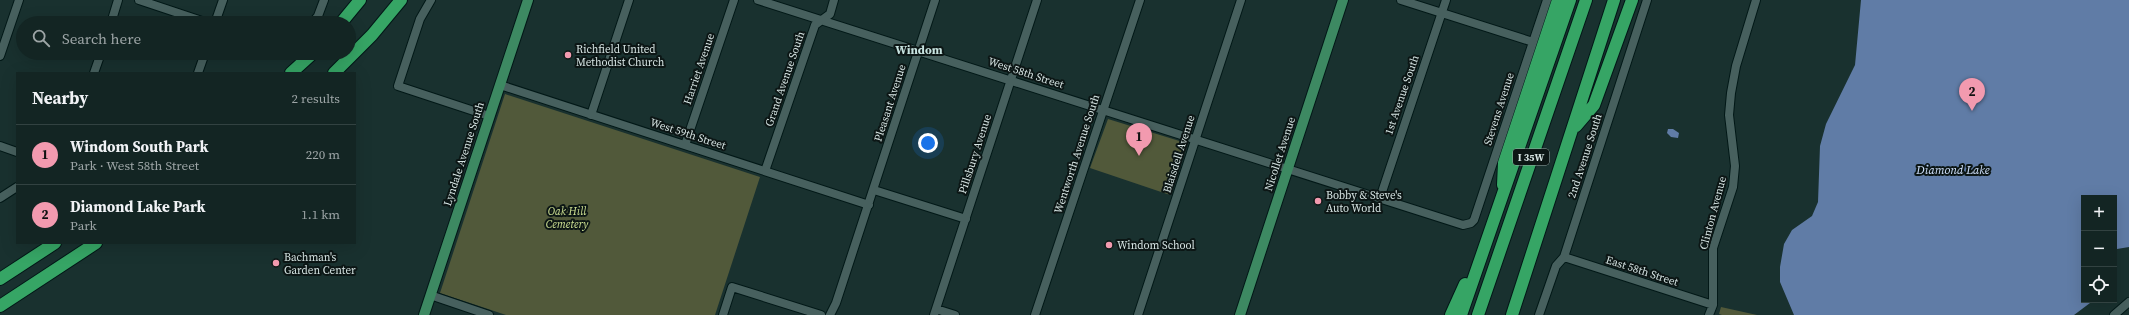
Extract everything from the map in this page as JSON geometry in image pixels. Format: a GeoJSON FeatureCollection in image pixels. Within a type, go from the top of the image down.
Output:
{"type":"FeatureCollection","features":[{"type":"Feature","properties":{"kind":"highway"},"geometry":{"type":"LineString","coordinates":[[347,16],[360,0]]}},
{"type":"Feature","properties":{"kind":"highway"},"geometry":{"type":"LineString","coordinates":[[356,51],[402,0]]}},
{"type":"Feature","properties":{"kind":"highway"},"geometry":{"type":"LineString","coordinates":[[1504,192],[1502,176],[1504,163],[1558,0]]}},
{"type":"Feature","properties":{"kind":"highway"},"geometry":{"type":"LineString","coordinates":[[1462,315],[1570,0]]}},
{"type":"Feature","properties":{"kind":"highway","name":"I 35W"},"geometry":{"type":"LineString","coordinates":[[1478,315],[1586,0]]}},
{"type":"Feature","properties":{"kind":"highway","name":"I 35W"},"geometry":{"type":"LineString","coordinates":[[1512,315],[1614,0]]}},
{"type":"Feature","properties":{"kind":"highway"},"geometry":{"type":"LineString","coordinates":[[1572,130],[1594,105],[1632,0]]}},
{"type":"Feature","properties":{"kind":"highway"},"geometry":{"type":"LineString","coordinates":[[292,72],[305,60]]}},
{"type":"Feature","properties":{"kind":"highway"},"geometry":{"type":"LineString","coordinates":[[335,72],[347,60]]}},
{"type":"Feature","properties":{"kind":"highway"},"geometry":{"type":"LineString","coordinates":[[0,279],[53,244]]}},
{"type":"Feature","properties":{"kind":"highway"},"geometry":{"type":"LineString","coordinates":[[0,306],[94,244]]}},
{"type":"Feature","properties":{"kind":"highway"},"geometry":{"type":"LineString","coordinates":[[1451,315],[1468,276],[1478,266]]}},
{"type":"Feature","properties":{"kind":"highway"},"geometry":{"type":"LineString","coordinates":[[1516,315],[1517,302]]}},
{"type":"Feature","properties":{"kind":"main road","name":"Lyndale Avenue South"},"geometry":{"type":"LineString","coordinates":[[424,315],[528,0]]}},
{"type":"Feature","properties":{"kind":"main road","name":"Nicollet Avenue"},"geometry":{"type":"LineString","coordinates":[[1240,315],[1343,0]]}},
{"type":"Feature","properties":{"kind":"street"},"geometry":{"type":"LineString","coordinates":[[0,56],[19,0]]}},
{"type":"Feature","properties":{"kind":"street"},"geometry":{"type":"LineString","coordinates":[[113,16],[118,0]]}},
{"type":"Feature","properties":{"kind":"street"},"geometry":{"type":"LineString","coordinates":[[139,0],[187,16]]}},
{"type":"Feature","properties":{"kind":"street"},"geometry":{"type":"LineString","coordinates":[[217,16],[223,0]]}},
{"type":"Feature","properties":{"kind":"street"},"geometry":{"type":"LineString","coordinates":[[318,16],[324,0]]}},
{"type":"Feature","properties":{"kind":"street"},"geometry":{"type":"LineString","coordinates":[[431,0],[420,18],[398,86],[489,116]]}},
{"type":"Feature","properties":{"kind":"street"},"geometry":{"type":"LineString","coordinates":[[591,115],[629,0]]}},
{"type":"Feature","properties":{"kind":"street","name":"Harriet Avenue"},"geometry":{"type":"LineString","coordinates":[[685,145],[734,0]]}},
{"type":"Feature","properties":{"kind":"street","name":"West 58th Street"},"geometry":{"type":"LineString","coordinates":[[758,0],[1287,168]]}},
{"type":"Feature","properties":{"kind":"street","name":"Grand Avenue South"},"geometry":{"type":"LineString","coordinates":[[765,171],[815,25],[830,14],[834,0]]}},
{"type":"Feature","properties":{"kind":"street","name":"Pleasant Avenue"},"geometry":{"type":"LineString","coordinates":[[869,205],[935,0]]}},
{"type":"Feature","properties":{"kind":"street","name":"Pillsbury Avenue"},"geometry":{"type":"LineString","coordinates":[[935,312],[1037,0]]}},
{"type":"Feature","properties":{"kind":"street","name":"Wentworth Avenue South"},"geometry":{"type":"LineString","coordinates":[[1035,315],[1140,0]]}},
{"type":"Feature","properties":{"kind":"street","name":"Blaisdell Avenue"},"geometry":{"type":"LineString","coordinates":[[1138,315],[1241,0]]}},
{"type":"Feature","properties":{"kind":"street"},"geometry":{"type":"LineString","coordinates":[[1401,0],[1533,42]]}},
{"type":"Feature","properties":{"kind":"street","name":"1st Avenue South"},"geometry":{"type":"LineString","coordinates":[[1380,198],[1446,0]]}},
{"type":"Feature","properties":{"kind":"street","name":"Stevens Avenue"},"geometry":{"type":"LineString","coordinates":[[1380,198],[1463,225],[1471,223],[1474,220],[1547,0]]}},
{"type":"Feature","properties":{"kind":"street","name":"2nd Avenue South"},"geometry":{"type":"LineString","coordinates":[[1539,315],[1556,266],[1564,257],[1647,0]]}},
{"type":"Feature","properties":{"kind":"street","name":"Clinton Avenue"},"geometry":{"type":"LineString","coordinates":[[1709,315],[1713,305],[1713,248],[1733,187],[1735,166],[1730,115],[1731,93],[1736,66],[1756,0]]}},
{"type":"Feature","properties":{"kind":"street"},"geometry":{"type":"LineString","coordinates":[[94,72],[99,60]]}},
{"type":"Feature","properties":{"kind":"street"},"geometry":{"type":"LineString","coordinates":[[198,72],[203,60]]}},
{"type":"Feature","properties":{"kind":"street","name":"West 59th Street"},"geometry":{"type":"LineString","coordinates":[[500,85],[869,205]]}},
{"type":"Feature","properties":{"kind":"street"},"geometry":{"type":"LineString","coordinates":[[0,146],[16,152]]}},
{"type":"Feature","properties":{"kind":"street"},"geometry":{"type":"LineString","coordinates":[[1287,168],[1380,198]]}},
{"type":"Feature","properties":{"kind":"street"},"geometry":{"type":"LineString","coordinates":[[0,198],[16,188]]}},
{"type":"Feature","properties":{"kind":"street"},"geometry":{"type":"LineString","coordinates":[[874,190],[966,219]]}},
{"type":"Feature","properties":{"kind":"street"},"geometry":{"type":"LineString","coordinates":[[829,315],[836,303],[869,205]]}},
{"type":"Feature","properties":{"kind":"street","name":"East 58th Street"},"geometry":{"type":"LineString","coordinates":[[1564,257],[1713,305]]}},
{"type":"Feature","properties":{"kind":"street"},"geometry":{"type":"LineString","coordinates":[[723,315],[732,288],[821,315]]}},
{"type":"Feature","properties":{"kind":"street"},"geometry":{"type":"LineString","coordinates":[[430,295],[489,315]]}},
{"type":"Feature","properties":{"kind":"street"},"geometry":{"type":"LineString","coordinates":[[2114,315],[2129,302]]}},
{"type":"Feature","properties":{"kind":"street"},"geometry":{"type":"LineString","coordinates":[[935,312],[956,315]]}},
{"type":"Feature","properties":{"kind":"green space","name":"Oak Hill Cemetery"},"geometry":{"type":"Polygon","coordinates":[[[505,94],[760,177],[715,315],[506,315],[440,293],[505,94]]]}},
{"type":"Feature","properties":{"kind":"green space"},"geometry":{"type":"Polygon","coordinates":[[[1108,119],[1186,143],[1170,195],[1090,168],[1108,119]]]}},
{"type":"Feature","properties":{"kind":"green space"},"geometry":{"type":"Polygon","coordinates":[[[1721,307],[1757,315],[1722,315],[1719,314],[1721,307]]]}},
{"type":"Feature","properties":{"kind":"water","name":"Diamond Lake"},"geometry":{"type":"Polygon","coordinates":[[[1861,0],[2129,0],[2129,247],[2117,249],[2117,195],[2081,195],[2081,303],[2090,303],[2074,315],[1794,315],[1780,282],[1780,267],[1784,244],[1792,230],[1812,216],[1818,202],[1820,146],[1826,124],[1855,65],[1861,0]]]}},
{"type":"Feature","properties":{"kind":"water"},"geometry":{"type":"Polygon","coordinates":[[[1668,129],[1673,129],[1679,133],[1678,138],[1671,137],[1667,133],[1668,129]]]}},
{"type":"Feature","properties":{"kind":"place","name":"Richfield United Methodist Church"},"geometry":{"type":"Point","coordinates":[568,55]}},
{"type":"Feature","properties":{"kind":"place","name":"Diamond Lake Park"},"geometry":{"type":"Point","coordinates":[1972,111]}},
{"type":"Feature","properties":{"kind":"place","name":"Windom South Park"},"geometry":{"type":"Point","coordinates":[1139,156]}},
{"type":"Feature","properties":{"kind":"place","name":"Bobby & Steve's Auto World"},"geometry":{"type":"Point","coordinates":[1318,201]}},
{"type":"Feature","properties":{"kind":"place","name":"Windom School"},"geometry":{"type":"Point","coordinates":[1109,245]}},
{"type":"Feature","properties":{"kind":"place","name":"Bachman's Garden Center"},"geometry":{"type":"Point","coordinates":[276,263]}},
{"type":"Feature","properties":{"kind":"district","name":"Windom"},"geometry":{"type":"Point","coordinates":[919,50]}}]}
